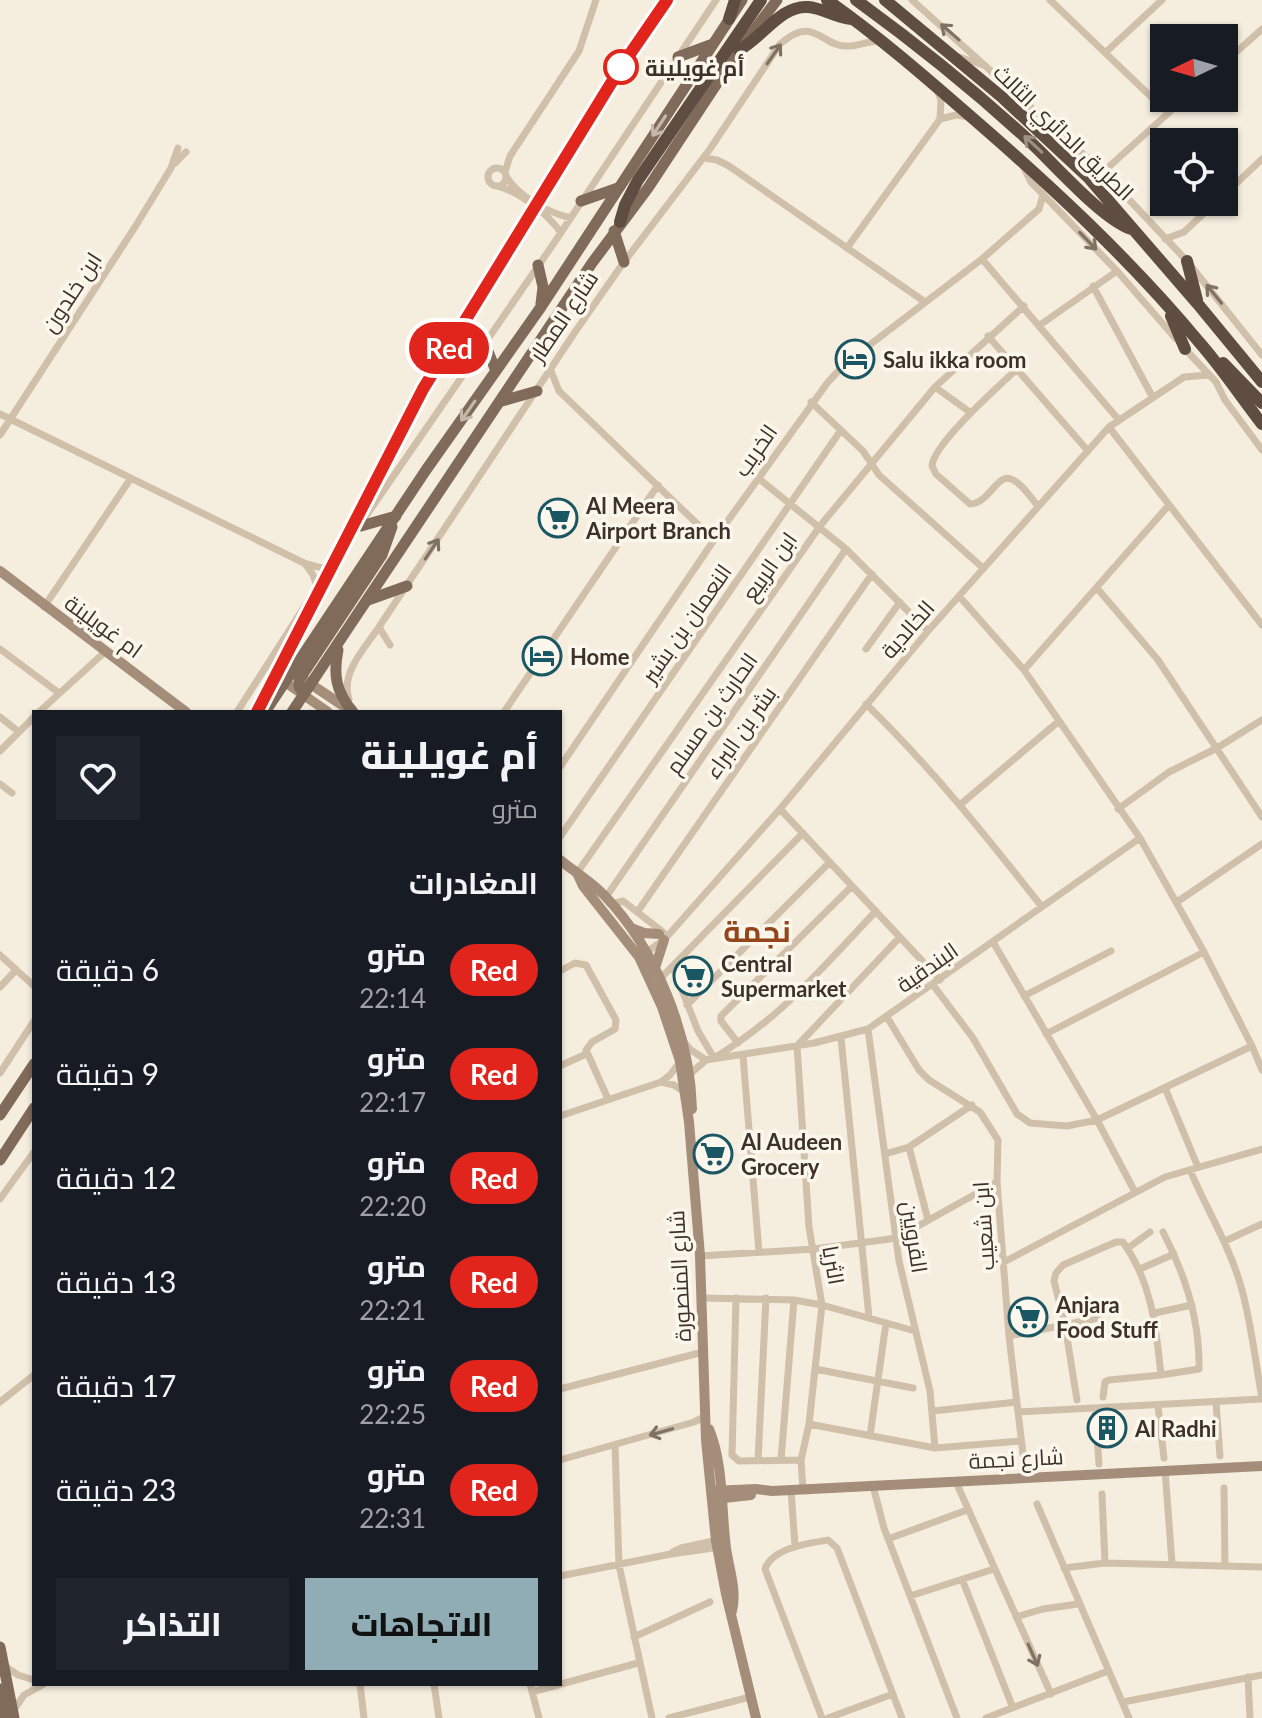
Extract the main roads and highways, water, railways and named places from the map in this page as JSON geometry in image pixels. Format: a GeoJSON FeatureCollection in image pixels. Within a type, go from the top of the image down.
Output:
{"type":"FeatureCollection","features":[{"type":"Feature","properties":{"kind":"highway"},"geometry":{"type":"LineString","coordinates":[[729,19],[735,0]]}},
{"type":"Feature","properties":{"kind":"highway"},"geometry":{"type":"LineString","coordinates":[[617,226],[638,180],[761,0]]}},
{"type":"Feature","properties":{"kind":"highway"},"geometry":{"type":"LineString","coordinates":[[827,0],[882,41],[1022,160],[1262,403]]}},
{"type":"Feature","properties":{"kind":"highway"},"geometry":{"type":"LineString","coordinates":[[856,0],[923,49],[1023,135],[1108,216],[1134,230]]}},
{"type":"Feature","properties":{"kind":"highway","name":"الطريق الدائري الثالث"},"geometry":{"type":"LineString","coordinates":[[885,0],[953,55],[1088,177],[1262,382]]}},
{"type":"Feature","properties":{"kind":"highway"},"geometry":{"type":"LineString","coordinates":[[739,50],[794,8],[814,8],[842,18],[855,19]]}},
{"type":"Feature","properties":{"kind":"highway"},"geometry":{"type":"LineString","coordinates":[[1183,256],[1197,303]]}},
{"type":"Feature","properties":{"kind":"highway"},"geometry":{"type":"LineString","coordinates":[[1167,306],[1188,353]]}},
{"type":"Feature","properties":{"kind":"highway"},"geometry":{"type":"LineString","coordinates":[[1200,342],[1262,424]]}},
{"type":"Feature","properties":{"kind":"main road","name":"شارع المطار"},"geometry":{"type":"LineString","coordinates":[[292,710],[298,682],[394,518],[541,307],[742,0]]}},
{"type":"Feature","properties":{"kind":"main road","name":"شارع المطار"},"geometry":{"type":"LineString","coordinates":[[267,710],[340,643],[617,226],[648,188],[739,50],[777,0]]}},
{"type":"Feature","properties":{"kind":"main road"},"geometry":{"type":"LineString","coordinates":[[678,57],[713,44]]}},
{"type":"Feature","properties":{"kind":"main road"},"geometry":{"type":"LineString","coordinates":[[581,201],[618,187]]}},
{"type":"Feature","properties":{"kind":"main road"},"geometry":{"type":"LineString","coordinates":[[617,226],[624,262]]}},
{"type":"Feature","properties":{"kind":"main road"},"geometry":{"type":"LineString","coordinates":[[538,265],[543,287],[541,307]]}},
{"type":"Feature","properties":{"kind":"main road"},"geometry":{"type":"LineString","coordinates":[[485,344],[496,371]]}},
{"type":"Feature","properties":{"kind":"main road"},"geometry":{"type":"LineString","coordinates":[[501,401],[537,391]]}},
{"type":"Feature","properties":{"kind":"main road"},"geometry":{"type":"LineString","coordinates":[[361,526],[394,518]]}},
{"type":"Feature","properties":{"kind":"main road","name":"ام غويلينة"},"geometry":{"type":"LineString","coordinates":[[0,571],[183,710]]}},
{"type":"Feature","properties":{"kind":"main road"},"geometry":{"type":"LineString","coordinates":[[367,601],[407,586]]}},
{"type":"Feature","properties":{"kind":"main road"},"geometry":{"type":"LineString","coordinates":[[340,643],[336,680],[341,696],[352,710]]}},
{"type":"Feature","properties":{"kind":"main road"},"geometry":{"type":"LineString","coordinates":[[298,682],[326,710]]}},
{"type":"Feature","properties":{"kind":"main road"},"geometry":{"type":"LineString","coordinates":[[298,682],[349,710]]}},
{"type":"Feature","properties":{"kind":"main road","name":"شارع المنصورة"},"geometry":{"type":"LineString","coordinates":[[562,862],[588,879],[631,928],[680,1061],[689,1122],[700,1256],[707,1422],[714,1441],[726,1594],[756,1718]]}},
{"type":"Feature","properties":{"kind":"main road","name":"شارع المنصورة"},"geometry":{"type":"LineString","coordinates":[[577,873],[583,886],[657,975],[684,1042],[690,1074],[692,1113],[689,1122]]}},
{"type":"Feature","properties":{"kind":"main road"},"geometry":{"type":"LineString","coordinates":[[631,928],[662,935],[657,975]]}},
{"type":"Feature","properties":{"kind":"main road"},"geometry":{"type":"LineString","coordinates":[[0,1115],[4,1103],[32,1067]]}},
{"type":"Feature","properties":{"kind":"main road"},"geometry":{"type":"LineString","coordinates":[[0,1160],[32,1111]]}},
{"type":"Feature","properties":{"kind":"main road","name":"شارع نجمة"},"geometry":{"type":"LineString","coordinates":[[716,1495],[1262,1466]]}},
{"type":"Feature","properties":{"kind":"main road"},"geometry":{"type":"LineString","coordinates":[[0,1647],[6,1667],[11,1716]]}},
{"type":"Feature","properties":{"kind":"main road"},"geometry":{"type":"LineString","coordinates":[[0,1689],[11,1716]]}},
{"type":"Feature","properties":{"kind":"metro line","name":"Red"},"geometry":{"type":"LineString","coordinates":[[258,710],[423,389],[621,67],[667,0]]}},
{"type":"Feature","properties":{"kind":"place","name":"أم غويلينة"},"geometry":{"type":"Point","coordinates":[621,67]}},
{"type":"Feature","properties":{"kind":"place","name":"Salu ikka room"},"geometry":{"type":"Point","coordinates":[855,359]}},
{"type":"Feature","properties":{"kind":"place","name":"Al Meera Airport Branch"},"geometry":{"type":"Point","coordinates":[558,518]}},
{"type":"Feature","properties":{"kind":"place","name":"Home"},"geometry":{"type":"Point","coordinates":[542,656]}},
{"type":"Feature","properties":{"kind":"place","name":"Central Supermarket"},"geometry":{"type":"Point","coordinates":[693,976]}},
{"type":"Feature","properties":{"kind":"place","name":"Al Audeen Grocery"},"geometry":{"type":"Point","coordinates":[713,1154]}},
{"type":"Feature","properties":{"kind":"place","name":"Anjara Food Stuff"},"geometry":{"type":"Point","coordinates":[1028,1317]}},
{"type":"Feature","properties":{"kind":"place","name":"Al Radhi"},"geometry":{"type":"Point","coordinates":[1107,1428]}},
{"type":"Feature","properties":{"kind":"district","name":"نجمة"},"geometry":{"type":"Point","coordinates":[757,930]}}]}
